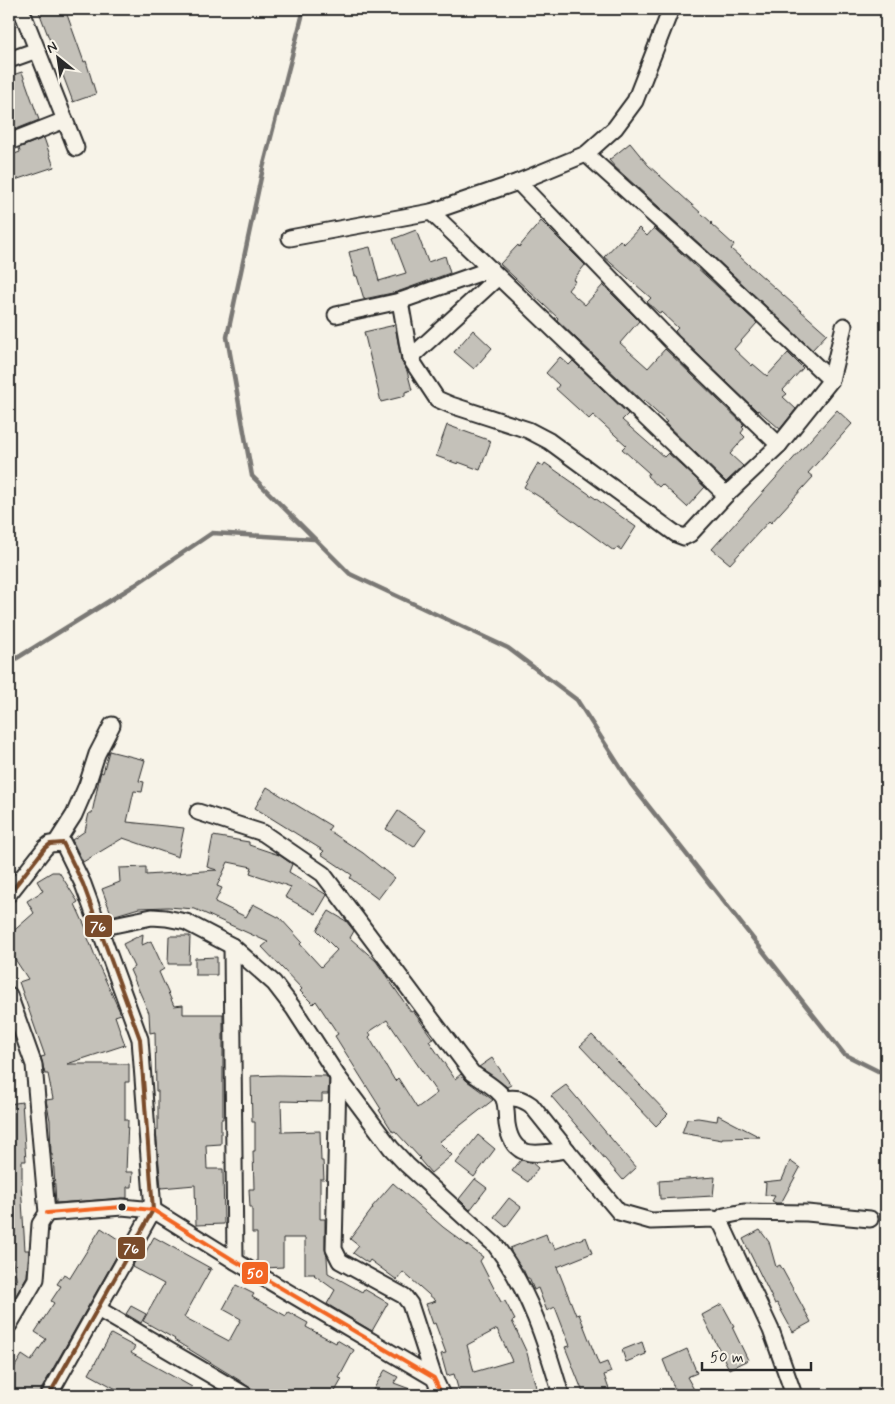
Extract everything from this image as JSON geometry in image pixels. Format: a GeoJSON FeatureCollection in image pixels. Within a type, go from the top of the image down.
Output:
{"type":"FeatureCollection","features":[{"type":"Feature","properties":{"kind":"street"},"geometry":{"type":"LineString","coordinates":[[21,9],[76,148]]}},
{"type":"Feature","properties":{"kind":"street"},"geometry":{"type":"LineString","coordinates":[[290,238],[431,212],[518,182],[586,154],[615,128],[635,101],[671,9]]}},
{"type":"Feature","properties":{"kind":"street"},"geometry":{"type":"LineString","coordinates":[[9,60],[38,50]]}},
{"type":"Feature","properties":{"kind":"street"},"geometry":{"type":"LineString","coordinates":[[9,142],[64,120]]}},
{"type":"Feature","properties":{"kind":"street"},"geometry":{"type":"LineString","coordinates":[[586,154],[707,263],[831,380]]}},
{"type":"Feature","properties":{"kind":"street"},"geometry":{"type":"LineString","coordinates":[[518,182],[672,341],[779,445]]}},
{"type":"Feature","properties":{"kind":"street"},"geometry":{"type":"LineString","coordinates":[[431,212],[726,495]]}},
{"type":"Feature","properties":{"kind":"street"},"geometry":{"type":"LineString","coordinates":[[336,315],[400,301],[494,273]]}},
{"type":"Feature","properties":{"kind":"street"},"geometry":{"type":"LineString","coordinates":[[410,358],[494,273]]}},
{"type":"Feature","properties":{"kind":"street"},"geometry":{"type":"LineString","coordinates":[[400,301],[410,358],[437,399],[528,430],[549,441],[676,534],[684,537],[690,534],[726,495],[779,445],[831,380],[844,326]]}},
{"type":"Feature","properties":{"kind":"street"},"geometry":{"type":"LineString","coordinates":[[56,843],[74,815],[97,754],[112,725]]}},
{"type":"Feature","properties":{"kind":"street"},"geometry":{"type":"LineString","coordinates":[[198,812],[263,833],[323,874],[472,1073],[504,1099],[509,1134],[516,1146],[528,1154],[568,1150]]}},
{"type":"Feature","properties":{"kind":"street"},"geometry":{"type":"LineString","coordinates":[[9,894],[45,848],[56,843],[63,844],[83,884],[140,1039],[153,1210],[48,1395]]}},
{"type":"Feature","properties":{"kind":"street"},"geometry":{"type":"LineString","coordinates":[[99,928],[152,917],[186,922],[232,946],[274,983],[294,1009],[338,1077],[391,1148],[406,1165],[495,1245],[506,1259],[545,1340],[561,1395]]}},
{"type":"Feature","properties":{"kind":"street"},"geometry":{"type":"LineString","coordinates":[[232,946],[235,1261]]}},
{"type":"Feature","properties":{"kind":"street"},"geometry":{"type":"LineString","coordinates":[[9,996],[34,1065],[47,1213],[40,1224],[36,1279],[9,1325]]}},
{"type":"Feature","properties":{"kind":"street"},"geometry":{"type":"LineString","coordinates":[[338,1077],[334,1249],[340,1261],[404,1296],[410,1304],[434,1378],[442,1395]]}},
{"type":"Feature","properties":{"kind":"street"},"geometry":{"type":"LineString","coordinates":[[504,1099],[514,1097],[531,1105],[619,1212],[650,1221],[714,1219],[722,1225],[772,1330],[794,1395]]}},
{"type":"Feature","properties":{"kind":"street"},"geometry":{"type":"LineString","coordinates":[[47,1213],[122,1207],[153,1210],[235,1261],[434,1378]]}},
{"type":"Feature","properties":{"kind":"street"},"geometry":{"type":"LineString","coordinates":[[718,1221],[724,1216],[744,1212],[807,1213],[870,1219]]}},
{"type":"Feature","properties":{"kind":"street"},"geometry":{"type":"LineString","coordinates":[[98,1309],[245,1395]]}},
{"type":"Feature","properties":{"kind":"building"},"geometry":{"type":"Polygon","coordinates":[[[38,9],[65,9],[84,62],[86,61],[96,94],[73,102],[38,9]]]}},
{"type":"Feature","properties":{"kind":"building"},"geometry":{"type":"Polygon","coordinates":[[[22,72],[39,120],[9,132],[9,76],[22,72]]]}},
{"type":"Feature","properties":{"kind":"building"},"geometry":{"type":"Polygon","coordinates":[[[44,138],[54,167],[9,182],[9,156],[20,152],[19,148],[44,138]]]}},
{"type":"Feature","properties":{"kind":"building"},"geometry":{"type":"Polygon","coordinates":[[[630,143],[648,165],[734,245],[731,249],[827,334],[812,350],[615,167],[609,160],[630,143]]]}},
{"type":"Feature","properties":{"kind":"building"},"geometry":{"type":"Polygon","coordinates":[[[541,221],[585,265],[568,290],[585,305],[603,285],[639,321],[620,343],[648,368],[665,349],[744,425],[741,433],[745,437],[730,454],[743,466],[726,482],[665,423],[667,422],[642,401],[500,264],[518,245],[519,247],[541,221]]]}},
{"type":"Feature","properties":{"kind":"building"},"geometry":{"type":"Polygon","coordinates":[[[639,228],[647,236],[654,228],[757,323],[734,349],[752,366],[753,364],[767,376],[788,353],[803,368],[783,390],[787,394],[783,397],[796,409],[780,429],[757,411],[678,335],[675,331],[678,328],[647,302],[651,298],[604,257],[620,240],[624,244],[639,228]]]}},
{"type":"Feature","properties":{"kind":"building"},"geometry":{"type":"Polygon","coordinates":[[[416,230],[428,262],[445,256],[450,273],[397,292],[364,299],[357,276],[355,276],[349,252],[370,247],[379,281],[406,273],[393,239],[416,230]]]}},
{"type":"Feature","properties":{"kind":"building"},"geometry":{"type":"Polygon","coordinates":[[[395,325],[401,360],[407,371],[412,390],[405,392],[405,396],[381,402],[364,332],[395,325]]]}},
{"type":"Feature","properties":{"kind":"building"},"geometry":{"type":"Polygon","coordinates":[[[473,330],[492,348],[474,369],[454,352],[473,330]]]}},
{"type":"Feature","properties":{"kind":"building"},"geometry":{"type":"Polygon","coordinates":[[[560,357],[569,365],[573,361],[628,414],[622,420],[664,457],[668,453],[705,487],[687,507],[662,484],[659,487],[647,476],[649,473],[622,449],[626,445],[593,415],[589,419],[556,389],[559,385],[546,373],[560,357]]]}},
{"type":"Feature","properties":{"kind":"building"},"geometry":{"type":"Polygon","coordinates":[[[837,410],[852,424],[808,473],[813,477],[730,564],[712,549],[837,410]]]}},
{"type":"Feature","properties":{"kind":"building"},"geometry":{"type":"Polygon","coordinates":[[[447,425],[491,441],[480,470],[436,456],[447,425]]]}},
{"type":"Feature","properties":{"kind":"building"},"geometry":{"type":"Polygon","coordinates":[[[538,463],[543,466],[545,463],[636,527],[621,550],[617,547],[614,551],[524,487],[538,463]]]}},
{"type":"Feature","properties":{"kind":"building"},"geometry":{"type":"Polygon","coordinates":[[[109,751],[145,760],[139,781],[144,782],[142,792],[134,791],[127,822],[184,828],[178,857],[123,838],[83,862],[72,840],[85,831],[89,813],[92,813],[100,775],[101,772],[103,773],[109,751]]]}},
{"type":"Feature","properties":{"kind":"building"},"geometry":{"type":"Polygon","coordinates":[[[267,787],[331,826],[328,830],[363,853],[394,878],[378,899],[350,878],[352,875],[321,854],[324,851],[255,808],[267,787]]]}},
{"type":"Feature","properties":{"kind":"building"},"geometry":{"type":"Polygon","coordinates":[[[398,811],[426,830],[414,847],[386,829],[398,811]]]}},
{"type":"Feature","properties":{"kind":"building"},"geometry":{"type":"Polygon","coordinates":[[[213,836],[249,842],[249,845],[279,855],[292,864],[289,872],[327,895],[316,914],[285,897],[291,887],[250,873],[252,867],[228,862],[217,886],[222,888],[215,902],[246,917],[253,904],[280,918],[321,967],[337,950],[317,930],[329,911],[346,921],[354,931],[350,938],[376,961],[411,1012],[413,1011],[433,1039],[429,1041],[455,1079],[461,1074],[467,1081],[493,1100],[439,1142],[452,1155],[431,1173],[395,1131],[393,1132],[379,1110],[381,1109],[335,1036],[338,1034],[316,1001],[313,1004],[300,991],[302,989],[262,947],[268,942],[195,909],[168,907],[139,908],[112,916],[102,889],[120,882],[119,868],[146,867],[146,875],[217,870],[207,867],[213,836]],[[387,1020],[369,1032],[371,1035],[369,1037],[395,1081],[398,1078],[417,1108],[437,1093],[387,1020]]]}},
{"type":"Feature","properties":{"kind":"building"},"geometry":{"type":"Polygon","coordinates":[[[52,872],[59,872],[78,902],[75,904],[90,937],[88,938],[121,1014],[115,1016],[125,1045],[67,1064],[129,1064],[129,1082],[125,1082],[125,1120],[128,1120],[126,1172],[133,1172],[132,1187],[127,1187],[127,1198],[56,1203],[53,1155],[51,1155],[50,1120],[46,1100],[53,1099],[48,1074],[45,1074],[41,1057],[45,1056],[19,982],[28,979],[9,950],[9,935],[34,913],[27,901],[43,891],[37,881],[52,872]]]}},
{"type":"Feature","properties":{"kind":"building"},"geometry":{"type":"Polygon","coordinates":[[[143,934],[142,945],[151,941],[164,969],[159,972],[174,1006],[183,1005],[183,1014],[223,1014],[223,1119],[221,1119],[221,1144],[206,1145],[207,1169],[223,1169],[224,1224],[196,1225],[195,1185],[161,1188],[156,1130],[158,1130],[158,1091],[156,1091],[155,1032],[150,1033],[149,1013],[130,970],[134,967],[123,944],[143,934]]]}},
{"type":"Feature","properties":{"kind":"building"},"geometry":{"type":"Polygon","coordinates":[[[169,936],[190,936],[189,964],[168,964],[169,936]]]}},
{"type":"Feature","properties":{"kind":"building"},"geometry":{"type":"Polygon","coordinates":[[[217,957],[217,975],[195,975],[195,958],[217,957]]]}},
{"type":"Feature","properties":{"kind":"building"},"geometry":{"type":"Polygon","coordinates":[[[592,1035],[668,1114],[656,1126],[580,1046],[592,1035]]]}},
{"type":"Feature","properties":{"kind":"building"},"geometry":{"type":"Polygon","coordinates":[[[492,1058],[511,1085],[507,1087],[479,1067],[492,1058]]]}},
{"type":"Feature","properties":{"kind":"building"},"geometry":{"type":"Polygon","coordinates":[[[251,1076],[326,1076],[329,1080],[328,1094],[322,1094],[322,1102],[281,1101],[282,1132],[320,1131],[324,1179],[320,1179],[320,1219],[325,1219],[325,1249],[328,1273],[362,1292],[364,1289],[388,1303],[372,1331],[327,1304],[335,1290],[315,1274],[305,1274],[305,1238],[283,1238],[283,1267],[265,1268],[257,1263],[257,1233],[252,1233],[252,1207],[250,1207],[249,1189],[254,1189],[253,1151],[255,1151],[255,1122],[252,1122],[251,1076]]]}},
{"type":"Feature","properties":{"kind":"building"},"geometry":{"type":"Polygon","coordinates":[[[566,1085],[636,1168],[623,1180],[551,1096],[566,1085]]]}},
{"type":"Feature","properties":{"kind":"building"},"geometry":{"type":"Polygon","coordinates":[[[22,1102],[26,1161],[22,1161],[21,1184],[25,1250],[29,1250],[27,1276],[9,1307],[9,1278],[17,1282],[9,1244],[9,1104],[22,1102]]]}},
{"type":"Feature","properties":{"kind":"building"},"geometry":{"type":"Polygon","coordinates":[[[718,1115],[760,1137],[722,1138],[722,1140],[682,1133],[687,1119],[698,1118],[717,1121],[718,1115]]]}},
{"type":"Feature","properties":{"kind":"building"},"geometry":{"type":"Polygon","coordinates":[[[478,1135],[495,1149],[474,1177],[456,1163],[478,1135]]]}},
{"type":"Feature","properties":{"kind":"building"},"geometry":{"type":"Polygon","coordinates":[[[521,1160],[531,1162],[538,1168],[528,1182],[512,1171],[521,1160]]]}},
{"type":"Feature","properties":{"kind":"building"},"geometry":{"type":"Polygon","coordinates":[[[790,1161],[800,1168],[781,1203],[776,1203],[772,1201],[775,1196],[765,1195],[766,1183],[763,1182],[782,1180],[790,1161]]]}},
{"type":"Feature","properties":{"kind":"building"},"geometry":{"type":"Polygon","coordinates":[[[715,1177],[713,1196],[660,1199],[659,1181],[715,1177]]]}},
{"type":"Feature","properties":{"kind":"building"},"geometry":{"type":"Polygon","coordinates":[[[475,1179],[487,1188],[470,1210],[459,1199],[475,1179]]]}},
{"type":"Feature","properties":{"kind":"building"},"geometry":{"type":"Polygon","coordinates":[[[393,1183],[443,1227],[483,1257],[480,1261],[501,1302],[505,1301],[515,1320],[512,1321],[527,1353],[538,1395],[460,1395],[454,1374],[447,1376],[441,1354],[446,1353],[426,1304],[436,1301],[403,1272],[397,1280],[370,1260],[368,1263],[353,1253],[359,1246],[350,1239],[372,1207],[393,1183]],[[497,1329],[467,1345],[474,1372],[512,1361],[497,1329]]]}},
{"type":"Feature","properties":{"kind":"building"},"geometry":{"type":"Polygon","coordinates":[[[509,1198],[521,1207],[506,1227],[494,1217],[509,1198]]]}},
{"type":"Feature","properties":{"kind":"building"},"geometry":{"type":"Polygon","coordinates":[[[101,1228],[124,1243],[38,1395],[9,1395],[9,1376],[22,1355],[31,1361],[46,1339],[35,1332],[54,1303],[51,1301],[61,1286],[57,1284],[64,1274],[70,1278],[101,1228]]]}},
{"type":"Feature","properties":{"kind":"building"},"geometry":{"type":"Polygon","coordinates":[[[760,1230],[769,1242],[776,1267],[780,1265],[811,1322],[793,1332],[777,1303],[775,1304],[743,1239],[760,1230]]]}},
{"type":"Feature","properties":{"kind":"building"},"geometry":{"type":"Polygon","coordinates":[[[546,1234],[549,1243],[552,1242],[555,1249],[586,1237],[592,1253],[557,1267],[576,1315],[579,1314],[599,1365],[607,1362],[611,1372],[604,1375],[611,1395],[584,1395],[565,1347],[570,1346],[555,1307],[547,1311],[538,1288],[534,1290],[529,1278],[527,1278],[512,1254],[510,1248],[546,1234]]]}},
{"type":"Feature","properties":{"kind":"building"},"geometry":{"type":"Polygon","coordinates":[[[154,1237],[212,1269],[207,1269],[210,1270],[184,1317],[229,1341],[241,1319],[223,1309],[236,1285],[254,1294],[252,1297],[286,1316],[288,1312],[308,1323],[306,1327],[336,1343],[337,1340],[354,1350],[339,1378],[342,1379],[333,1395],[254,1395],[253,1390],[239,1380],[143,1321],[164,1284],[132,1267],[140,1253],[144,1255],[154,1237]]]}},
{"type":"Feature","properties":{"kind":"building"},"geometry":{"type":"Polygon","coordinates":[[[722,1304],[734,1326],[732,1327],[748,1360],[729,1369],[702,1315],[722,1304]]]}},
{"type":"Feature","properties":{"kind":"building"},"geometry":{"type":"Polygon","coordinates":[[[131,1306],[146,1314],[141,1323],[126,1314],[131,1306]]]}},
{"type":"Feature","properties":{"kind":"building"},"geometry":{"type":"Polygon","coordinates":[[[111,1334],[135,1347],[131,1353],[192,1387],[187,1395],[127,1395],[89,1374],[111,1334]]]}},
{"type":"Feature","properties":{"kind":"building"},"geometry":{"type":"Polygon","coordinates":[[[642,1342],[646,1354],[626,1362],[622,1350],[642,1342]]]}},
{"type":"Feature","properties":{"kind":"building"},"geometry":{"type":"Polygon","coordinates":[[[687,1349],[697,1373],[687,1377],[697,1395],[677,1395],[663,1360],[687,1349]]]}},
{"type":"Feature","properties":{"kind":"building"},"geometry":{"type":"Polygon","coordinates":[[[385,1370],[398,1377],[394,1383],[423,1395],[370,1395],[385,1370]]]}},
{"type":"Feature","properties":{"kind":"waterway"},"geometry":{"type":"LineString","coordinates":[[304,9],[263,168],[227,337],[252,476],[350,574],[508,648],[577,700],[631,784],[844,1054],[886,1075]]}},
{"type":"Feature","properties":{"kind":"waterway"},"geometry":{"type":"LineString","coordinates":[[9,663],[135,585],[212,533],[314,539]]}},
{"type":"Feature","properties":{"kind":"transit line","name":"76"},"geometry":{"type":"LineString","coordinates":[[9,894],[45,848],[50,844],[63,843],[83,884],[140,1039],[153,1210],[49,1395]]}},
{"type":"Feature","properties":{"kind":"transit line","name":"50"},"geometry":{"type":"LineString","coordinates":[[47,1213],[122,1207],[153,1210],[235,1261],[434,1378],[442,1395]]}}]}
